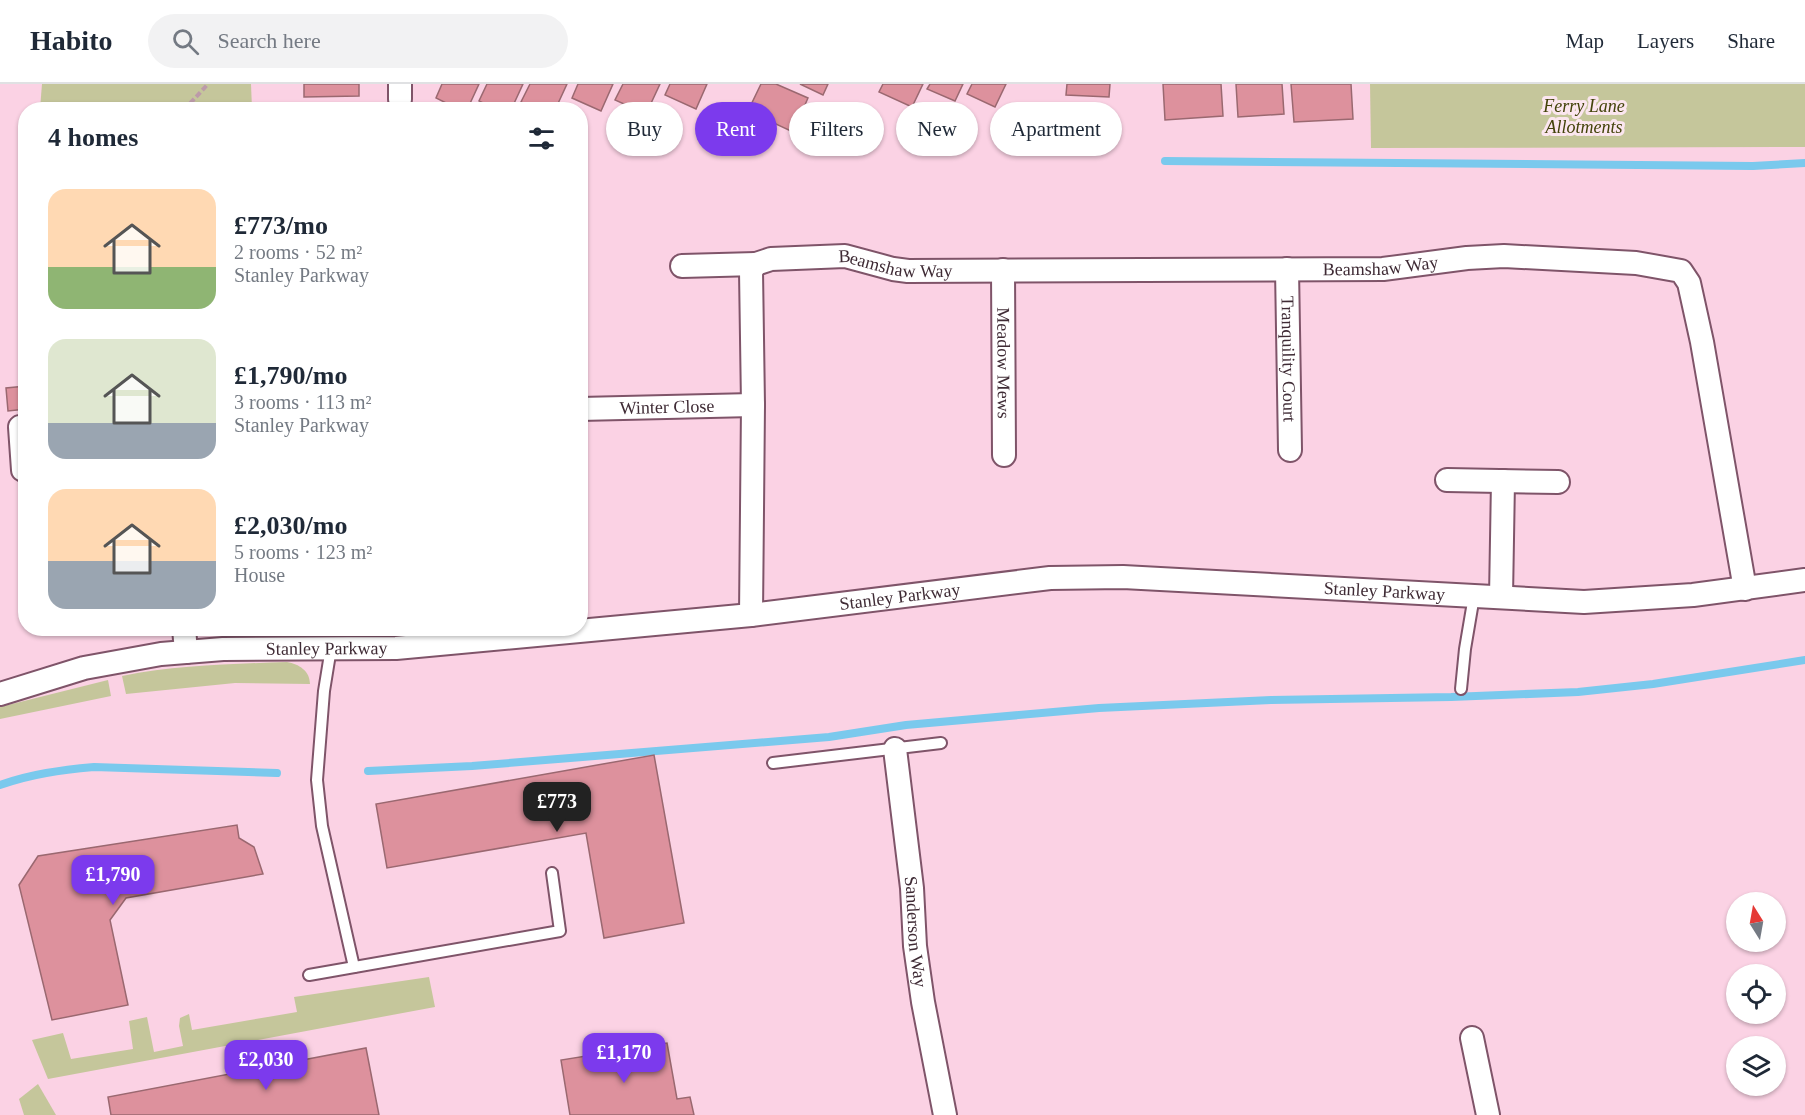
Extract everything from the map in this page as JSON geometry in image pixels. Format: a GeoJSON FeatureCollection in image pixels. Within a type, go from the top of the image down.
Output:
{"type":"FeatureCollection","features":[{"type":"Feature","properties":{"kind":"street","name":"Beamshaw Way"},"geometry":{"type":"LineString","coordinates":[[682,266],[756,264],[771,259],[845,256],[908,271],[1383,269],[1467,258],[1504,256],[1636,263],[1681,271],[1689,283],[1702,342],[1745,589]]}},
{"type":"Feature","properties":{"kind":"street"},"geometry":{"type":"LineString","coordinates":[[751,615],[753,405],[751,271],[756,264]]}},
{"type":"Feature","properties":{"kind":"street","name":"Tranquility Court"},"geometry":{"type":"LineString","coordinates":[[1287,269],[1290,450]]}},
{"type":"Feature","properties":{"kind":"street","name":"Meadow Mews"},"geometry":{"type":"LineString","coordinates":[[1003,270],[1004,455]]}},
{"type":"Feature","properties":{"kind":"street","name":"Winter Close"},"geometry":{"type":"LineString","coordinates":[[588,409],[753,405]]}},
{"type":"Feature","properties":{"kind":"street"},"geometry":{"type":"LineString","coordinates":[[1447,480],[1557,482]]}},
{"type":"Feature","properties":{"kind":"street"},"geometry":{"type":"LineString","coordinates":[[1501,597],[1503,481]]}},
{"type":"Feature","properties":{"kind":"street","name":"Stanley Parkway"},"geometry":{"type":"LineString","coordinates":[[588,630],[751,615],[1050,578],[1123,577],[1584,602],[1693,595],[1805,580]]}},
{"type":"Feature","properties":{"kind":"street"},"geometry":{"type":"LineString","coordinates":[[185,636],[186,652]]}},
{"type":"Feature","properties":{"kind":"street","name":"Stanley Parkway"},"geometry":{"type":"LineString","coordinates":[[0,694],[84,668],[132,658],[186,652],[223,649],[396,648],[525,636]]}},
{"type":"Feature","properties":{"kind":"street","name":"Sanderson Way"},"geometry":{"type":"LineString","coordinates":[[895,749],[912,888],[915,946],[923,1002],[945,1115]]}},
{"type":"Feature","properties":{"kind":"street"},"geometry":{"type":"LineString","coordinates":[[1472,1038],[1488,1115]]}},
{"type":"Feature","properties":{"kind":"lane"},"geometry":{"type":"LineString","coordinates":[[1461,689],[1474,596]]}},
{"type":"Feature","properties":{"kind":"lane"},"geometry":{"type":"LineString","coordinates":[[331,648],[324,691],[317,780],[322,826],[354,967]]}},
{"type":"Feature","properties":{"kind":"lane"},"geometry":{"type":"LineString","coordinates":[[773,763],[941,743]]}},
{"type":"Feature","properties":{"kind":"lane"},"geometry":{"type":"LineString","coordinates":[[309,975],[560,931],[552,873]]}},
{"type":"Feature","properties":{"kind":"path"},"geometry":{"type":"LineString","coordinates":[[191,102],[208,84]]}},
{"type":"Feature","properties":{"kind":"green space"},"geometry":{"type":"Polygon","coordinates":[[[42,84],[251,84],[252,102],[41,102],[42,84]]]}},
{"type":"Feature","properties":{"kind":"green space","name":"Ferry Lane Allotments"},"geometry":{"type":"Polygon","coordinates":[[[1370,84],[1805,84],[1805,147],[1371,148],[1370,84]]]}},
{"type":"Feature","properties":{"kind":"green space"},"geometry":{"type":"Polygon","coordinates":[[[287,662],[303,669],[310,679],[310,684],[235,683],[126,694],[122,676],[184,667],[287,662]]]}},
{"type":"Feature","properties":{"kind":"green space"},"geometry":{"type":"Polygon","coordinates":[[[108,680],[111,696],[0,719],[0,707],[108,680]]]}},
{"type":"Feature","properties":{"kind":"green space"},"geometry":{"type":"Polygon","coordinates":[[[429,977],[435,1007],[48,1079],[32,1040],[63,1033],[71,1059],[133,1049],[129,1021],[147,1017],[154,1052],[183,1046],[179,1026],[180,1018],[189,1014],[192,1030],[297,1012],[294,997],[429,977]]]}},
{"type":"Feature","properties":{"kind":"green space"},"geometry":{"type":"Polygon","coordinates":[[[38,1084],[56,1115],[24,1115],[19,1099],[38,1084]]]}},
{"type":"Feature","properties":{"kind":"building"},"geometry":{"type":"Polygon","coordinates":[[[304,84],[359,84],[359,96],[304,97],[304,84]]]}},
{"type":"Feature","properties":{"kind":"building"},"geometry":{"type":"Polygon","coordinates":[[[442,84],[479,84],[471,102],[444,102],[436,98],[442,84]]]}},
{"type":"Feature","properties":{"kind":"building"},"geometry":{"type":"Polygon","coordinates":[[[487,84],[523,84],[515,102],[479,101],[487,84]]]}},
{"type":"Feature","properties":{"kind":"building"},"geometry":{"type":"Polygon","coordinates":[[[530,84],[567,84],[559,102],[521,102],[530,84]]]}},
{"type":"Feature","properties":{"kind":"building"},"geometry":{"type":"Polygon","coordinates":[[[578,84],[613,84],[601,111],[588,105],[588,102],[572,98],[578,84]]]}},
{"type":"Feature","properties":{"kind":"building"},"geometry":{"type":"Polygon","coordinates":[[[623,84],[660,84],[652,102],[615,100],[623,84]]]}},
{"type":"Feature","properties":{"kind":"building"},"geometry":{"type":"Polygon","coordinates":[[[670,84],[707,84],[699,102],[695,102],[695,109],[665,95],[670,84]]]}},
{"type":"Feature","properties":{"kind":"building"},"geometry":{"type":"Polygon","coordinates":[[[761,84],[776,84],[808,98],[806,102],[789,102],[789,130],[777,125],[777,102],[752,102],[761,84]]]}},
{"type":"Feature","properties":{"kind":"building"},"geometry":{"type":"Polygon","coordinates":[[[800,84],[828,84],[823,95],[800,84]]]}},
{"type":"Feature","properties":{"kind":"building"},"geometry":{"type":"Polygon","coordinates":[[[883,84],[923,84],[914,102],[901,102],[879,92],[883,84]]]}},
{"type":"Feature","properties":{"kind":"building"},"geometry":{"type":"Polygon","coordinates":[[[930,84],[963,84],[955,101],[927,89],[930,84]]]}},
{"type":"Feature","properties":{"kind":"building"},"geometry":{"type":"Polygon","coordinates":[[[972,84],[1006,84],[997,102],[990,102],[990,105],[967,94],[972,84]]]}},
{"type":"Feature","properties":{"kind":"building"},"geometry":{"type":"Polygon","coordinates":[[[1067,84],[1110,84],[1109,97],[1066,95],[1067,84]]]}},
{"type":"Feature","properties":{"kind":"building"},"geometry":{"type":"Polygon","coordinates":[[[1163,84],[1221,84],[1223,116],[1165,120],[1163,84]]]}},
{"type":"Feature","properties":{"kind":"building"},"geometry":{"type":"Polygon","coordinates":[[[1236,84],[1282,84],[1284,114],[1238,117],[1236,84]]]}},
{"type":"Feature","properties":{"kind":"building"},"geometry":{"type":"Polygon","coordinates":[[[1291,84],[1351,84],[1353,119],[1294,122],[1291,84]]]}},
{"type":"Feature","properties":{"kind":"building"},"geometry":{"type":"Polygon","coordinates":[[[18,387],[18,410],[8,411],[6,388],[18,387]]]}},
{"type":"Feature","properties":{"kind":"building"},"geometry":{"type":"Polygon","coordinates":[[[654,755],[684,923],[604,938],[586,833],[387,868],[376,804],[654,755]]]}},
{"type":"Feature","properties":{"kind":"building"},"geometry":{"type":"Polygon","coordinates":[[[237,825],[239,838],[254,847],[263,874],[126,898],[110,920],[128,1005],[52,1020],[19,885],[38,856],[237,825]]]}},
{"type":"Feature","properties":{"kind":"building"},"geometry":{"type":"Polygon","coordinates":[[[667,1043],[677,1099],[690,1097],[694,1115],[570,1115],[561,1060],[667,1043]]]}},
{"type":"Feature","properties":{"kind":"building"},"geometry":{"type":"Polygon","coordinates":[[[366,1048],[379,1115],[111,1115],[108,1097],[366,1048]]]}},
{"type":"Feature","properties":{"kind":"waterway"},"geometry":{"type":"LineString","coordinates":[[1165,161],[1753,166],[1805,163]]}},
{"type":"Feature","properties":{"kind":"waterway"},"geometry":{"type":"LineString","coordinates":[[368,771],[472,766],[829,737],[906,725],[1099,708],[1271,700],[1578,692],[1653,684],[1805,660]]}},
{"type":"Feature","properties":{"kind":"waterway"},"geometry":{"type":"LineString","coordinates":[[0,785],[46,773],[94,767],[277,773]]}}]}
